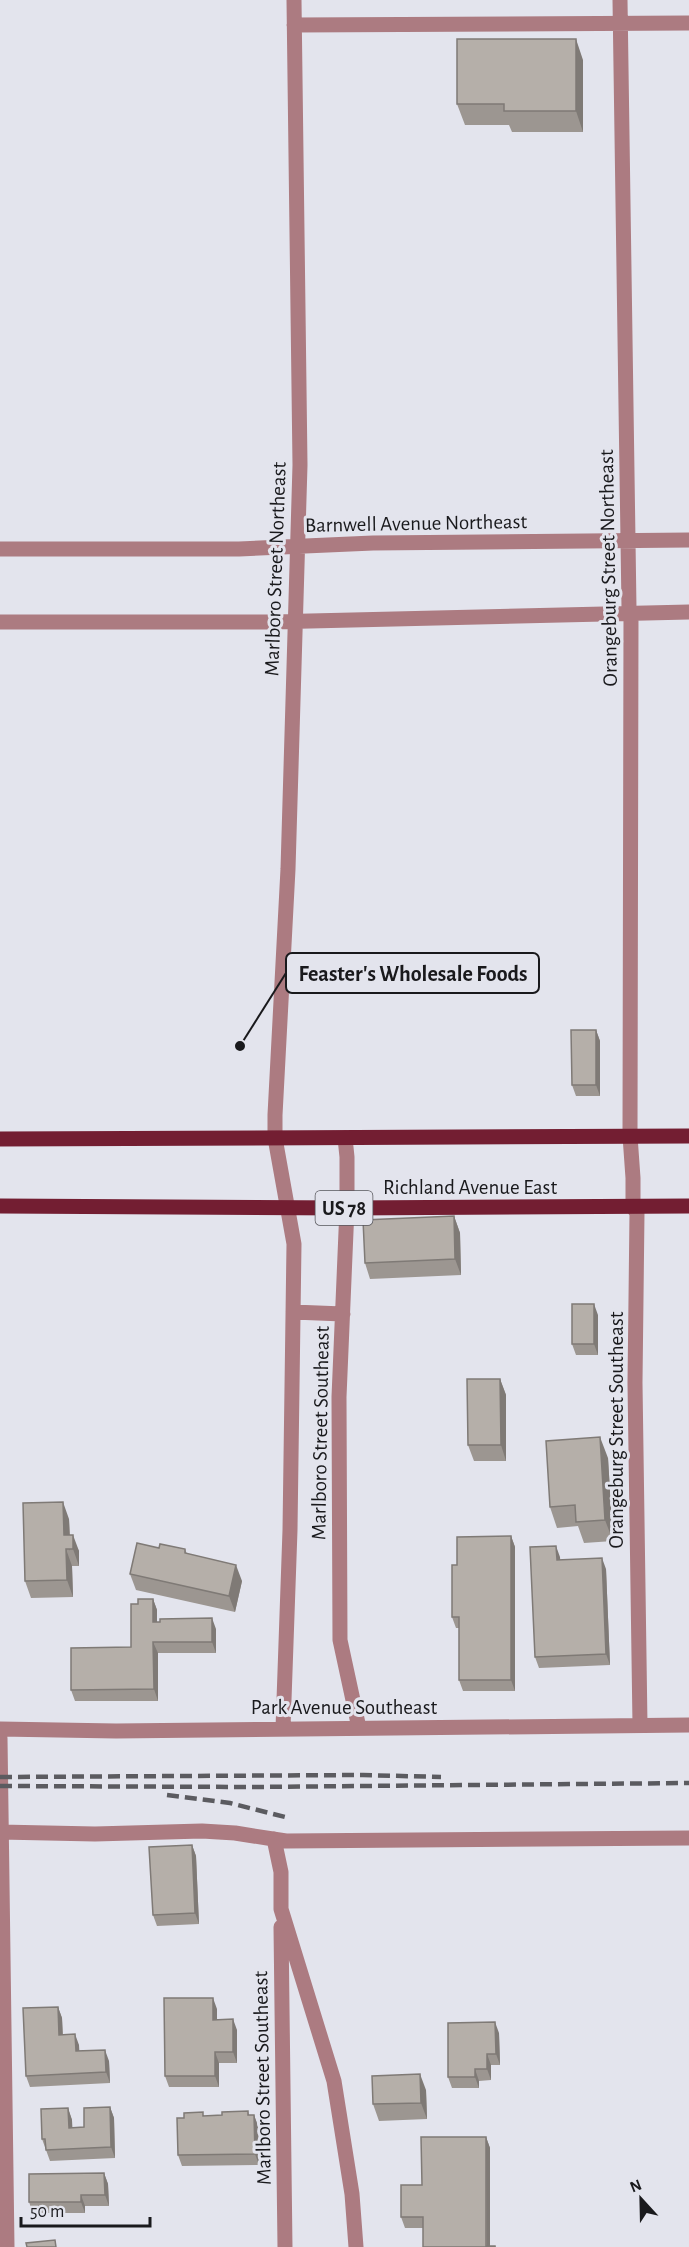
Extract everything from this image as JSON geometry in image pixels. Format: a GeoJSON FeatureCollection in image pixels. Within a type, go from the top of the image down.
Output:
{"type":"FeatureCollection","features":[{"type":"Feature","properties":{"kind":"main road"},"geometry":{"type":"LineString","coordinates":[[0,1139],[689,1136]]}},
{"type":"Feature","properties":{"kind":"main road","name":"Richland Avenue East"},"geometry":{"type":"LineString","coordinates":[[0,1206],[347,1208],[689,1206]]}},
{"type":"Feature","properties":{"kind":"street","name":"Marlboro Street Northeast"},"geometry":{"type":"LineString","coordinates":[[275,1138],[288,869],[300,465],[294,0]]}},
{"type":"Feature","properties":{"kind":"street","name":"Orangeburg Street Northeast"},"geometry":{"type":"LineString","coordinates":[[620,0],[629,608],[631,614],[630,1136]]}},
{"type":"Feature","properties":{"kind":"street"},"geometry":{"type":"LineString","coordinates":[[294,25],[689,23]]}},
{"type":"Feature","properties":{"kind":"street","name":"Barnwell Avenue Northeast"},"geometry":{"type":"LineString","coordinates":[[0,549],[239,549],[374,543],[689,540]]}},
{"type":"Feature","properties":{"kind":"street"},"geometry":{"type":"LineString","coordinates":[[0,622],[296,621],[689,612]]}},
{"type":"Feature","properties":{"kind":"street","name":"Orangeburg Street Southeast"},"geometry":{"type":"LineString","coordinates":[[630,1136],[633,1207],[637,1213],[635,1383],[640,1725]]}},
{"type":"Feature","properties":{"kind":"street","name":"Marlboro Street Southeast"},"geometry":{"type":"LineString","coordinates":[[275,1138],[294,1244],[290,1530],[283,1728]]}},
{"type":"Feature","properties":{"kind":"street","name":"Marlboro Street Southeast"},"geometry":{"type":"LineString","coordinates":[[345,1138],[347,1208],[339,1397],[340,1640],[359,1728]]}},
{"type":"Feature","properties":{"kind":"street"},"geometry":{"type":"LineString","coordinates":[[293,1312],[343,1314]]}},
{"type":"Feature","properties":{"kind":"street","name":"Park Avenue Southeast"},"geometry":{"type":"LineString","coordinates":[[0,1729],[116,1731],[689,1725]]}},
{"type":"Feature","properties":{"kind":"street"},"geometry":{"type":"LineString","coordinates":[[0,1738],[2,2087],[7,2247]]}},
{"type":"Feature","properties":{"kind":"street"},"geometry":{"type":"LineString","coordinates":[[1,1832],[95,1834],[202,1831],[235,1833],[286,1841],[411,1842],[689,1838]]}},
{"type":"Feature","properties":{"kind":"street","name":"Marlboro Street Southeast"},"geometry":{"type":"LineString","coordinates":[[274,1839],[281,1872],[285,2247]]}},
{"type":"Feature","properties":{"kind":"street","name":"Marlboro Street Southeast"},"geometry":{"type":"LineString","coordinates":[[281,1909],[334,2081],[352,2194],[356,2247]]}},
{"type":"Feature","properties":{"kind":"building"},"geometry":{"type":"Polygon","coordinates":[[[457,39],[576,39],[576,111],[504,111],[504,104],[457,104],[457,39]]]}},
{"type":"Feature","properties":{"kind":"building"},"geometry":{"type":"Polygon","coordinates":[[[571,1030],[596,1030],[596,1085],[572,1085],[571,1030]]]}},
{"type":"Feature","properties":{"kind":"building"},"geometry":{"type":"Polygon","coordinates":[[[454,1216],[455,1259],[365,1263],[363,1220],[454,1216]]]}},
{"type":"Feature","properties":{"kind":"building"},"geometry":{"type":"Polygon","coordinates":[[[572,1304],[594,1304],[594,1344],[572,1344],[572,1304]]]}},
{"type":"Feature","properties":{"kind":"building"},"geometry":{"type":"Polygon","coordinates":[[[467,1379],[500,1379],[501,1445],[468,1445],[467,1379]]]}},
{"type":"Feature","properties":{"kind":"building"},"geometry":{"type":"Polygon","coordinates":[[[600,1437],[605,1520],[576,1522],[575,1505],[550,1507],[546,1441],[600,1437]]]}},
{"type":"Feature","properties":{"kind":"building"},"geometry":{"type":"Polygon","coordinates":[[[63,1502],[64,1535],[73,1535],[73,1549],[66,1549],[67,1580],[25,1581],[23,1503],[63,1502]]]}},
{"type":"Feature","properties":{"kind":"building"},"geometry":{"type":"Polygon","coordinates":[[[511,1536],[511,1680],[459,1680],[459,1617],[452,1617],[452,1565],[457,1565],[457,1537],[511,1536]]]}},
{"type":"Feature","properties":{"kind":"building"},"geometry":{"type":"Polygon","coordinates":[[[137,1543],[159,1548],[160,1544],[185,1549],[185,1553],[236,1565],[229,1596],[130,1574],[137,1543]]]}},
{"type":"Feature","properties":{"kind":"building"},"geometry":{"type":"Polygon","coordinates":[[[556,1546],[557,1560],[602,1558],[606,1654],[535,1657],[530,1547],[556,1546]]]}},
{"type":"Feature","properties":{"kind":"building"},"geometry":{"type":"Polygon","coordinates":[[[138,1599],[153,1599],[153,1622],[160,1622],[160,1619],[212,1618],[212,1642],[153,1642],[154,1689],[71,1690],[71,1648],[131,1647],[131,1604],[138,1604],[138,1599]]]}},
{"type":"Feature","properties":{"kind":"building"},"geometry":{"type":"Polygon","coordinates":[[[192,1845],[195,1913],[153,1915],[149,1847],[192,1845]]]}},
{"type":"Feature","properties":{"kind":"building"},"geometry":{"type":"Polygon","coordinates":[[[164,1998],[213,1998],[213,2020],[233,2019],[233,2052],[215,2052],[215,2076],[165,2076],[164,1998]]]}},
{"type":"Feature","properties":{"kind":"building"},"geometry":{"type":"Polygon","coordinates":[[[58,2007],[59,2035],[75,2034],[76,2051],[105,2050],[106,2072],[26,2076],[23,2008],[58,2007]]]}},
{"type":"Feature","properties":{"kind":"building"},"geometry":{"type":"Polygon","coordinates":[[[495,2022],[496,2054],[487,2054],[487,2069],[475,2069],[475,2077],[448,2077],[448,2023],[495,2022]]]}},
{"type":"Feature","properties":{"kind":"building"},"geometry":{"type":"Polygon","coordinates":[[[420,2074],[421,2103],[373,2104],[372,2076],[420,2074]]]}},
{"type":"Feature","properties":{"kind":"building"},"geometry":{"type":"Polygon","coordinates":[[[110,2107],[111,2147],[46,2150],[45,2139],[42,2139],[41,2109],[68,2108],[69,2128],[84,2127],[84,2108],[110,2107]]]}},
{"type":"Feature","properties":{"kind":"building"},"geometry":{"type":"Polygon","coordinates":[[[248,2111],[248,2115],[254,2115],[255,2154],[178,2155],[177,2118],[184,2118],[184,2113],[203,2112],[203,2116],[222,2115],[222,2112],[248,2111]]]}},
{"type":"Feature","properties":{"kind":"building"},"geometry":{"type":"Polygon","coordinates":[[[421,2137],[486,2137],[486,2246],[495,2247],[423,2247],[423,2217],[401,2217],[401,2185],[422,2185],[421,2137]]]}},
{"type":"Feature","properties":{"kind":"building"},"geometry":{"type":"Polygon","coordinates":[[[104,2173],[105,2195],[81,2195],[81,2202],[29,2202],[29,2174],[104,2173]]]}},
{"type":"Feature","properties":{"kind":"building"},"geometry":{"type":"Polygon","coordinates":[[[55,2240],[56,2247],[27,2247],[26,2243],[55,2240]]]}},
{"type":"Feature","properties":{"kind":"railway"},"geometry":{"type":"LineString","coordinates":[[0,1777],[363,1775],[441,1777]]}},
{"type":"Feature","properties":{"kind":"railway"},"geometry":{"type":"LineString","coordinates":[[0,1786],[252,1787],[689,1783]]}},
{"type":"Feature","properties":{"kind":"railway"},"geometry":{"type":"LineString","coordinates":[[167,1795],[230,1803],[285,1817]]}},
{"type":"Feature","properties":{"kind":"place","name":"Feaster's Wholesale Foods"},"geometry":{"type":"Point","coordinates":[240,1046]}}]}
